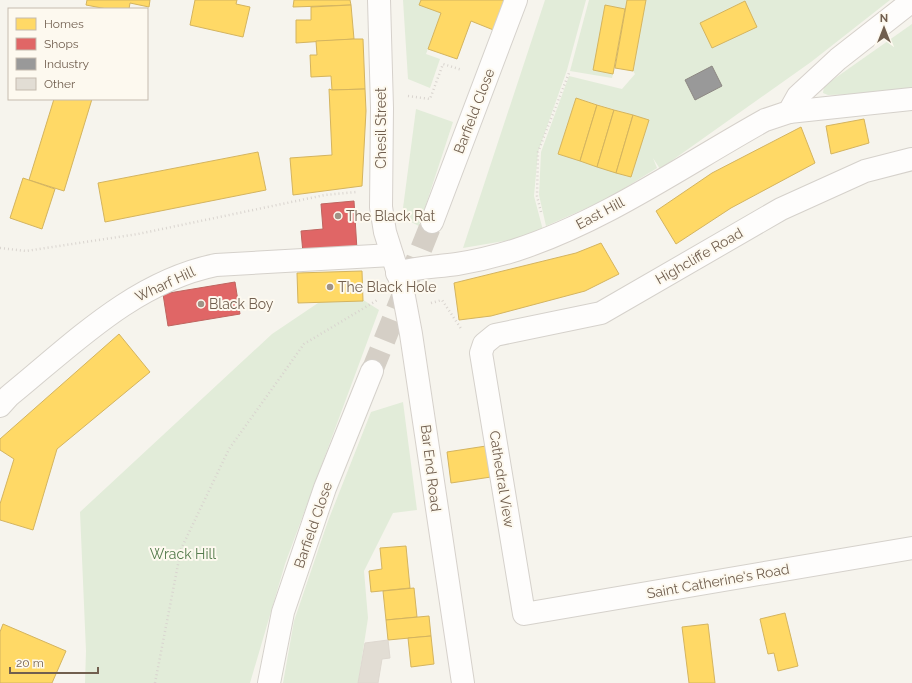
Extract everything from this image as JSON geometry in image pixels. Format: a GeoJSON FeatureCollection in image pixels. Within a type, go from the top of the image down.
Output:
{"type":"FeatureCollection","features":[{"type":"Feature","properties":{"kind":"street","name":"Chesil Street"},"geometry":{"type":"LineString","coordinates":[[379,0],[382,108],[381,189],[385,232],[397,272]]}},
{"type":"Feature","properties":{"kind":"street","name":"Barfield Close"},"geometry":{"type":"LineString","coordinates":[[432,222],[516,0]]}},
{"type":"Feature","properties":{"kind":"street"},"geometry":{"type":"LineString","coordinates":[[789,112],[798,96],[838,59],[912,1]]}},
{"type":"Feature","properties":{"kind":"street","name":"East Hill"},"geometry":{"type":"LineString","coordinates":[[397,272],[457,264],[514,251],[566,231],[765,120],[789,112],[912,99]]}},
{"type":"Feature","properties":{"kind":"street","name":"Highcliffe Road"},"geometry":{"type":"LineString","coordinates":[[484,344],[495,335],[601,313],[781,209],[865,170],[912,159]]}},
{"type":"Feature","properties":{"kind":"street","name":"Wharf Hill"},"geometry":{"type":"LineString","coordinates":[[0,406],[14,392],[120,307],[146,290],[194,269],[216,265],[397,272]]}},
{"type":"Feature","properties":{"kind":"street","name":"Bar End Road"},"geometry":{"type":"LineString","coordinates":[[397,272],[412,334],[462,683]]}},
{"type":"Feature","properties":{"kind":"street","name":"Cathedral View"},"geometry":{"type":"LineString","coordinates":[[484,344],[481,353],[524,614]]}},
{"type":"Feature","properties":{"kind":"street","name":"Barfield Close"},"geometry":{"type":"LineString","coordinates":[[269,683],[283,612],[325,488],[372,371]]}},
{"type":"Feature","properties":{"kind":"street","name":"Saint Catherine's Road"},"geometry":{"type":"LineString","coordinates":[[524,614],[912,548]]}},
{"type":"Feature","properties":{"kind":"path"},"geometry":{"type":"LineString","coordinates":[[430,99],[443,64],[466,72]]}},
{"type":"Feature","properties":{"kind":"path"},"geometry":{"type":"LineString","coordinates":[[542,216],[537,196],[538,152],[569,74]]}},
{"type":"Feature","properties":{"kind":"path"},"geometry":{"type":"LineString","coordinates":[[0,248],[26,251],[138,234],[325,195],[381,189]]}},
{"type":"Feature","properties":{"kind":"path"},"geometry":{"type":"LineString","coordinates":[[155,683],[182,549],[229,449],[304,344],[397,272]]}},
{"type":"Feature","properties":{"kind":"path"},"geometry":{"type":"LineString","coordinates":[[427,304],[442,300],[460,328]]}},
{"type":"Feature","properties":{"kind":"green space"},"geometry":{"type":"Polygon","coordinates":[[[403,0],[421,0],[420,5],[441,13],[426,54],[440,59],[430,88],[408,79],[403,0]]]}},
{"type":"Feature","properties":{"kind":"green space"},"geometry":{"type":"Polygon","coordinates":[[[545,0],[586,0],[567,70],[538,152],[534,196],[544,234],[463,248],[545,0]]]}},
{"type":"Feature","properties":{"kind":"green space"},"geometry":{"type":"Polygon","coordinates":[[[589,0],[627,0],[625,9],[605,5],[594,70],[613,74],[612,78],[570,71],[589,0]]]}},
{"type":"Feature","properties":{"kind":"green space"},"geometry":{"type":"Polygon","coordinates":[[[646,0],[890,0],[811,62],[660,169],[653,158],[657,168],[607,199],[546,226],[539,195],[541,152],[569,76],[622,89],[635,74],[633,71],[646,0]],[[576,98],[558,154],[631,177],[649,120],[576,98]]]}},
{"type":"Feature","properties":{"kind":"green space"},"geometry":{"type":"Polygon","coordinates":[[[912,24],[912,90],[891,93],[828,95],[823,93],[824,86],[912,24]]]}},
{"type":"Feature","properties":{"kind":"green space"},"geometry":{"type":"Polygon","coordinates":[[[416,109],[453,122],[419,226],[407,220],[403,208],[416,109]]]}},
{"type":"Feature","properties":{"kind":"green space","name":"Wrack Hill"},"geometry":{"type":"Polygon","coordinates":[[[354,294],[379,310],[285,564],[250,683],[85,683],[86,651],[80,512],[272,334],[321,301],[354,294]]]}},
{"type":"Feature","properties":{"kind":"green space"},"geometry":{"type":"Polygon","coordinates":[[[403,402],[417,510],[393,513],[364,571],[368,618],[358,683],[283,683],[294,621],[328,521],[371,412],[403,402]]]}},
{"type":"Feature","properties":{"kind":"building: Homes"},"geometry":{"type":"Polygon","coordinates":[[[87,0],[150,0],[149,7],[130,3],[129,8],[102,8],[86,5],[87,0]]]}},
{"type":"Feature","properties":{"kind":"building: Homes"},"geometry":{"type":"Polygon","coordinates":[[[195,0],[237,0],[236,4],[250,7],[243,37],[190,25],[195,0]]]}},
{"type":"Feature","properties":{"kind":"building: Homes"},"geometry":{"type":"Polygon","coordinates":[[[294,0],[350,0],[351,5],[293,7],[294,0]]]}},
{"type":"Feature","properties":{"kind":"building: Homes"},"geometry":{"type":"Polygon","coordinates":[[[421,0],[507,0],[496,31],[471,21],[457,59],[428,49],[441,13],[419,5],[421,0]]]}},
{"type":"Feature","properties":{"kind":"building: Homes"},"geometry":{"type":"Polygon","coordinates":[[[627,0],[646,0],[633,71],[615,68],[627,0]]]}},
{"type":"Feature","properties":{"kind":"building: Homes"},"geometry":{"type":"Polygon","coordinates":[[[745,1],[757,27],[712,48],[700,23],[745,1]]]}},
{"type":"Feature","properties":{"kind":"building: Homes"},"geometry":{"type":"Polygon","coordinates":[[[351,5],[354,39],[296,43],[296,20],[311,20],[311,7],[351,5]]]}},
{"type":"Feature","properties":{"kind":"building: Homes"},"geometry":{"type":"Polygon","coordinates":[[[605,5],[625,9],[613,74],[593,70],[605,5]]]}},
{"type":"Feature","properties":{"kind":"building: Homes"},"geometry":{"type":"Polygon","coordinates":[[[363,39],[365,89],[332,90],[331,76],[311,77],[310,55],[317,55],[316,41],[363,39]]]}},
{"type":"Feature","properties":{"kind":"building: Homes"},"geometry":{"type":"Polygon","coordinates":[[[329,89],[365,89],[366,111],[362,186],[293,195],[290,158],[332,155],[329,89]]]}},
{"type":"Feature","properties":{"kind":"building: Homes"},"geometry":{"type":"Polygon","coordinates":[[[576,98],[597,105],[580,161],[558,154],[576,98]]]}},
{"type":"Feature","properties":{"kind":"building: Homes"},"geometry":{"type":"Polygon","coordinates":[[[54,100],[92,100],[64,191],[29,180],[54,100]]]}},
{"type":"Feature","properties":{"kind":"building: Homes"},"geometry":{"type":"Polygon","coordinates":[[[597,105],[614,110],[597,167],[580,161],[597,105]]]}},
{"type":"Feature","properties":{"kind":"building: Homes"},"geometry":{"type":"Polygon","coordinates":[[[614,110],[633,115],[616,173],[597,167],[614,110]]]}},
{"type":"Feature","properties":{"kind":"building: Homes"},"geometry":{"type":"Polygon","coordinates":[[[633,115],[649,120],[631,177],[616,173],[633,115]]]}},
{"type":"Feature","properties":{"kind":"building: Homes"},"geometry":{"type":"Polygon","coordinates":[[[864,119],[869,143],[831,154],[826,126],[864,119]]]}},
{"type":"Feature","properties":{"kind":"building: Homes"},"geometry":{"type":"Polygon","coordinates":[[[801,127],[815,163],[731,208],[676,244],[656,211],[712,173],[801,127]]]}},
{"type":"Feature","properties":{"kind":"building: Homes"},"geometry":{"type":"Polygon","coordinates":[[[258,152],[266,190],[105,222],[98,183],[258,152]]]}},
{"type":"Feature","properties":{"kind":"building: Homes"},"geometry":{"type":"Polygon","coordinates":[[[23,178],[55,189],[42,229],[10,218],[23,178]]]}},
{"type":"Feature","properties":{"kind":"building: Homes"},"geometry":{"type":"Polygon","coordinates":[[[601,243],[619,274],[585,291],[491,316],[459,320],[454,283],[576,253],[601,243]]]}},
{"type":"Feature","properties":{"kind":"building: Homes","name":"The Black Hole"},"geometry":{"type":"Polygon","coordinates":[[[362,271],[363,301],[298,303],[297,273],[362,271]]]}},
{"type":"Feature","properties":{"kind":"building: Homes"},"geometry":{"type":"Polygon","coordinates":[[[119,334],[150,372],[57,449],[33,530],[0,520],[0,504],[14,459],[0,450],[0,439],[119,334]]]}},
{"type":"Feature","properties":{"kind":"building: Homes"},"geometry":{"type":"Polygon","coordinates":[[[486,446],[491,477],[451,483],[447,452],[486,446]]]}},
{"type":"Feature","properties":{"kind":"building: Homes"},"geometry":{"type":"Polygon","coordinates":[[[406,546],[410,588],[371,592],[369,571],[382,569],[380,548],[406,546]]]}},
{"type":"Feature","properties":{"kind":"building: Homes"},"geometry":{"type":"Polygon","coordinates":[[[414,588],[417,617],[386,620],[383,591],[414,588]]]}},
{"type":"Feature","properties":{"kind":"building: Homes"},"geometry":{"type":"Polygon","coordinates":[[[785,613],[798,666],[778,671],[774,653],[768,654],[760,619],[785,613]]]}},
{"type":"Feature","properties":{"kind":"building: Homes"},"geometry":{"type":"Polygon","coordinates":[[[429,616],[431,636],[388,640],[386,620],[429,616]]]}},
{"type":"Feature","properties":{"kind":"building: Homes"},"geometry":{"type":"Polygon","coordinates":[[[3,624],[66,651],[52,683],[0,683],[0,632],[3,624]]]}},
{"type":"Feature","properties":{"kind":"building: Homes"},"geometry":{"type":"Polygon","coordinates":[[[708,624],[715,683],[689,683],[682,627],[708,624]]]}},
{"type":"Feature","properties":{"kind":"building: Homes"},"geometry":{"type":"Polygon","coordinates":[[[431,636],[434,664],[411,667],[408,638],[431,636]]]}},
{"type":"Feature","properties":{"kind":"building: Shops","name":"The Black Rat"},"geometry":{"type":"Polygon","coordinates":[[[354,201],[357,250],[303,253],[301,231],[323,229],[321,204],[354,201]]]}},
{"type":"Feature","properties":{"kind":"building: Shops","name":"Black Boy"},"geometry":{"type":"Polygon","coordinates":[[[235,282],[240,314],[168,326],[163,294],[235,282]]]}},
{"type":"Feature","properties":{"kind":"building: Industry"},"geometry":{"type":"Polygon","coordinates":[[[712,66],[722,86],[695,100],[685,80],[712,66]]]}},
{"type":"Feature","properties":{"kind":"building: Other"},"geometry":{"type":"Polygon","coordinates":[[[388,640],[390,658],[382,659],[378,683],[358,683],[365,643],[388,640]]]}},
{"type":"Feature","properties":{"kind":"tunnel"},"geometry":{"type":"LineString","coordinates":[[372,371],[432,222]]}},
{"type":"Feature","properties":{"kind":"place","name":"The Black Rat"},"geometry":{"type":"Point","coordinates":[338,216]}},
{"type":"Feature","properties":{"kind":"place","name":"The Black Hole"},"geometry":{"type":"Point","coordinates":[330,287]}},
{"type":"Feature","properties":{"kind":"place","name":"Black Boy"},"geometry":{"type":"Point","coordinates":[201,304]}}]}
